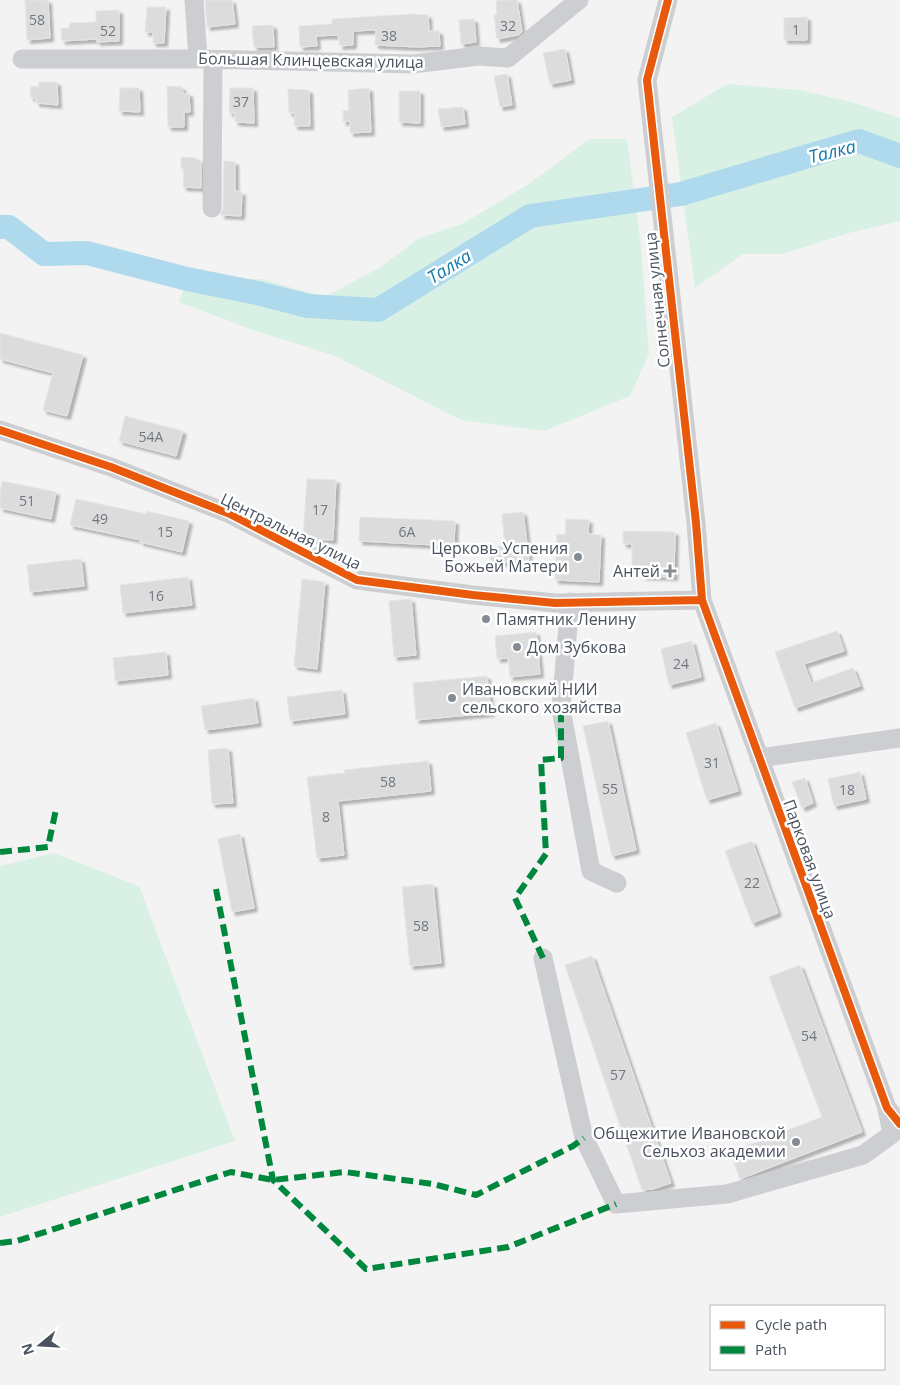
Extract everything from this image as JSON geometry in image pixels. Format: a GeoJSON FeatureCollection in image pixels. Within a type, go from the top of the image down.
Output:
{"type":"FeatureCollection","features":[{"type":"Feature","properties":{"kind":"street"},"geometry":{"type":"LineString","coordinates":[[194,0],[205,59],[212,208]]}},
{"type":"Feature","properties":{"kind":"street","name":"Большая Клинцевская улица"},"geometry":{"type":"LineString","coordinates":[[22,59],[205,59],[413,64],[478,56],[508,58],[579,0]]}},
{"type":"Feature","properties":{"kind":"street","name":"Солнечная улица"},"geometry":{"type":"LineString","coordinates":[[668,0],[647,80],[696,522],[702,600]]}},
{"type":"Feature","properties":{"kind":"street","name":"Центральная улица"},"geometry":{"type":"LineString","coordinates":[[0,430],[111,467],[230,514],[357,580],[533,602],[702,600]]}},
{"type":"Feature","properties":{"kind":"street","name":"Парковая улица"},"geometry":{"type":"LineString","coordinates":[[702,600],[759,758],[900,1124]]}},
{"type":"Feature","properties":{"kind":"street"},"geometry":{"type":"LineString","coordinates":[[570,602],[562,709],[591,871],[617,883]]}},
{"type":"Feature","properties":{"kind":"street"},"geometry":{"type":"LineString","coordinates":[[759,758],[900,738]]}},
{"type":"Feature","properties":{"kind":"street","name":"Парковая улица"},"geometry":{"type":"LineString","coordinates":[[543,958],[584,1138],[616,1204],[726,1194],[863,1155],[892,1134],[893,1108]]}},
{"type":"Feature","properties":{"kind":"green space"},"geometry":{"type":"Polygon","coordinates":[[[727,84],[799,90],[852,102],[900,118],[900,221],[849,233],[782,254],[743,254],[695,288],[672,117],[727,84]]]}},
{"type":"Feature","properties":{"kind":"green space"},"geometry":{"type":"Polygon","coordinates":[[[589,139],[627,139],[641,246],[649,354],[630,396],[544,431],[461,420],[335,356],[250,329],[179,302],[187,279],[262,279],[324,297],[379,268],[419,238],[462,224],[527,185],[589,139]]]}},
{"type":"Feature","properties":{"kind":"green space"},"geometry":{"type":"Polygon","coordinates":[[[54,853],[139,886],[235,1141],[0,1217],[0,866],[54,853]]]}},
{"type":"Feature","properties":{"kind":"building"},"geometry":{"type":"Polygon","coordinates":[[[25,0],[48,0],[50,38],[27,40],[25,0]]]}},
{"type":"Feature","properties":{"kind":"building"},"geometry":{"type":"Polygon","coordinates":[[[205,0],[232,0],[235,24],[207,27],[205,0]]]}},
{"type":"Feature","properties":{"kind":"building"},"geometry":{"type":"Polygon","coordinates":[[[517,0],[522,32],[518,35],[497,39],[494,15],[497,14],[496,1],[517,0]]]}},
{"type":"Feature","properties":{"kind":"building"},"geometry":{"type":"Polygon","coordinates":[[[147,7],[166,7],[164,43],[153,43],[153,32],[145,32],[147,7]]]}},
{"type":"Feature","properties":{"kind":"building"},"geometry":{"type":"Polygon","coordinates":[[[119,10],[119,41],[97,42],[97,39],[62,41],[61,29],[69,28],[70,23],[96,22],[96,11],[119,10]]]}},
{"type":"Feature","properties":{"kind":"building"},"geometry":{"type":"Polygon","coordinates":[[[412,14],[428,15],[429,31],[439,31],[440,46],[375,45],[376,30],[353,31],[353,45],[340,46],[338,35],[316,36],[317,46],[300,47],[299,26],[332,24],[332,19],[412,14]]]}},
{"type":"Feature","properties":{"kind":"building"},"geometry":{"type":"Polygon","coordinates":[[[807,17],[807,40],[784,40],[784,18],[807,17]]]}},
{"type":"Feature","properties":{"kind":"building"},"geometry":{"type":"Polygon","coordinates":[[[474,19],[476,42],[461,44],[459,20],[474,19]]]}},
{"type":"Feature","properties":{"kind":"building"},"geometry":{"type":"Polygon","coordinates":[[[273,25],[274,47],[254,47],[252,26],[273,25]]]}},
{"type":"Feature","properties":{"kind":"building"},"geometry":{"type":"Polygon","coordinates":[[[565,49],[571,80],[550,84],[543,53],[565,49]]]}},
{"type":"Feature","properties":{"kind":"building"},"geometry":{"type":"Polygon","coordinates":[[[507,74],[512,105],[500,107],[494,76],[507,74]]]}},
{"type":"Feature","properties":{"kind":"building"},"geometry":{"type":"Polygon","coordinates":[[[39,82],[57,82],[58,105],[36,103],[36,98],[30,97],[31,86],[38,87],[39,82]]]}},
{"type":"Feature","properties":{"kind":"building"},"geometry":{"type":"Polygon","coordinates":[[[167,86],[182,87],[183,94],[189,93],[190,112],[184,112],[184,127],[168,127],[167,86]]]}},
{"type":"Feature","properties":{"kind":"building"},"geometry":{"type":"Polygon","coordinates":[[[120,88],[139,88],[140,112],[119,111],[120,88]]]}},
{"type":"Feature","properties":{"kind":"building"},"geometry":{"type":"Polygon","coordinates":[[[230,88],[253,88],[254,123],[235,122],[235,113],[229,113],[230,88]]]}},
{"type":"Feature","properties":{"kind":"building"},"geometry":{"type":"Polygon","coordinates":[[[369,88],[371,132],[350,133],[350,121],[343,122],[343,111],[349,110],[348,90],[369,88]]]}},
{"type":"Feature","properties":{"kind":"building"},"geometry":{"type":"Polygon","coordinates":[[[288,89],[309,90],[310,126],[294,126],[295,113],[289,113],[288,89]]]}},
{"type":"Feature","properties":{"kind":"building"},"geometry":{"type":"Polygon","coordinates":[[[399,91],[420,91],[420,123],[399,122],[399,91]]]}},
{"type":"Feature","properties":{"kind":"building"},"geometry":{"type":"Polygon","coordinates":[[[463,107],[465,124],[441,127],[438,109],[463,107]]]}},
{"type":"Feature","properties":{"kind":"building"},"geometry":{"type":"Polygon","coordinates":[[[181,157],[201,160],[201,188],[183,187],[184,169],[181,169],[181,157]]]}},
{"type":"Feature","properties":{"kind":"building"},"geometry":{"type":"Polygon","coordinates":[[[224,161],[235,162],[235,191],[242,192],[241,216],[221,215],[223,208],[224,161]]]}},
{"type":"Feature","properties":{"kind":"building"},"geometry":{"type":"Polygon","coordinates":[[[0,333],[83,355],[67,416],[43,410],[53,373],[0,359],[0,333]]]}},
{"type":"Feature","properties":{"kind":"building"},"geometry":{"type":"Polygon","coordinates":[[[125,416],[183,431],[176,456],[119,441],[125,416]]]}},
{"type":"Feature","properties":{"kind":"building"},"geometry":{"type":"Polygon","coordinates":[[[307,479],[336,480],[333,540],[303,539],[307,479]]]}},
{"type":"Feature","properties":{"kind":"building"},"geometry":{"type":"Polygon","coordinates":[[[2,481],[56,492],[51,519],[0,508],[2,481]]]}},
{"type":"Feature","properties":{"kind":"building"},"geometry":{"type":"Polygon","coordinates":[[[76,499],[147,514],[147,511],[189,521],[182,552],[140,542],[141,540],[70,525],[76,499]]]}},
{"type":"Feature","properties":{"kind":"building"},"geometry":{"type":"Polygon","coordinates":[[[523,512],[529,560],[491,564],[489,547],[505,546],[502,514],[523,512]]]}},
{"type":"Feature","properties":{"kind":"building"},"geometry":{"type":"Polygon","coordinates":[[[360,517],[455,521],[454,546],[359,541],[360,517]]]}},
{"type":"Feature","properties":{"kind":"building","name":"Церковь Успения Божьей Матери"},"geometry":{"type":"Polygon","coordinates":[[[566,519],[589,520],[588,534],[601,535],[599,582],[555,580],[557,534],[565,535],[566,519]]]}},
{"type":"Feature","properties":{"kind":"building"},"geometry":{"type":"Polygon","coordinates":[[[623,531],[675,532],[674,577],[642,576],[643,568],[632,568],[632,544],[623,544],[623,531]]]}},
{"type":"Feature","properties":{"kind":"building"},"geometry":{"type":"Polygon","coordinates":[[[81,559],[84,586],[30,592],[27,565],[81,559]]]}},
{"type":"Feature","properties":{"kind":"building"},"geometry":{"type":"Polygon","coordinates":[[[188,577],[192,605],[123,613],[120,585],[188,577]]]}},
{"type":"Feature","properties":{"kind":"building"},"geometry":{"type":"Polygon","coordinates":[[[302,579],[325,582],[317,669],[294,666],[302,579]]]}},
{"type":"Feature","properties":{"kind":"building"},"geometry":{"type":"Polygon","coordinates":[[[411,599],[416,655],[394,657],[389,601],[411,599]]]}},
{"type":"Feature","properties":{"kind":"building"},"geometry":{"type":"Polygon","coordinates":[[[837,631],[844,651],[804,664],[811,683],[853,668],[860,686],[795,708],[775,652],[837,631]]]}},
{"type":"Feature","properties":{"kind":"building","name":"Дом Зубкова"},"geometry":{"type":"Polygon","coordinates":[[[536,632],[540,674],[510,677],[508,658],[497,659],[495,636],[536,632]]]}},
{"type":"Feature","properties":{"kind":"building"},"geometry":{"type":"Polygon","coordinates":[[[692,641],[701,677],[669,685],[661,649],[692,641]]]}},
{"type":"Feature","properties":{"kind":"building"},"geometry":{"type":"Polygon","coordinates":[[[166,652],[168,675],[115,681],[113,658],[166,652]]]}},
{"type":"Feature","properties":{"kind":"building","name":"Ивановский НИИ сельского хозяйства"},"geometry":{"type":"Polygon","coordinates":[[[487,676],[491,713],[416,720],[413,683],[487,676]]]}},
{"type":"Feature","properties":{"kind":"building"},"geometry":{"type":"Polygon","coordinates":[[[342,690],[345,714],[290,721],[287,697],[342,690]]]}},
{"type":"Feature","properties":{"kind":"building"},"geometry":{"type":"Polygon","coordinates":[[[254,698],[258,723],[205,730],[201,706],[254,698]]]}},
{"type":"Feature","properties":{"kind":"building"},"geometry":{"type":"Polygon","coordinates":[[[608,721],[636,850],[612,856],[583,726],[608,721]]]}},
{"type":"Feature","properties":{"kind":"building"},"geometry":{"type":"Polygon","coordinates":[[[716,723],[738,791],[707,800],[686,733],[716,723]]]}},
{"type":"Feature","properties":{"kind":"building"},"geometry":{"type":"Polygon","coordinates":[[[228,748],[233,803],[212,804],[208,750],[228,748]]]}},
{"type":"Feature","properties":{"kind":"building"},"geometry":{"type":"Polygon","coordinates":[[[428,761],[431,791],[338,801],[344,855],[317,858],[307,777],[345,773],[344,770],[428,761]]]}},
{"type":"Feature","properties":{"kind":"building"},"geometry":{"type":"Polygon","coordinates":[[[860,772],[866,799],[834,806],[828,779],[860,772]]]}},
{"type":"Feature","properties":{"kind":"building"},"geometry":{"type":"Polygon","coordinates":[[[805,778],[813,803],[802,808],[792,782],[805,778]]]}},
{"type":"Feature","properties":{"kind":"building"},"geometry":{"type":"Polygon","coordinates":[[[240,834],[254,908],[232,912],[218,839],[240,834]]]}},
{"type":"Feature","properties":{"kind":"building"},"geometry":{"type":"Polygon","coordinates":[[[752,841],[778,913],[752,923],[725,851],[752,841]]]}},
{"type":"Feature","properties":{"kind":"building"},"geometry":{"type":"Polygon","coordinates":[[[433,884],[441,963],[410,966],[402,887],[433,884]]]}},
{"type":"Feature","properties":{"kind":"building"},"geometry":{"type":"Polygon","coordinates":[[[592,956],[671,1183],[653,1189],[642,1190],[565,965],[592,956]]]}},
{"type":"Feature","properties":{"kind":"building"},"geometry":{"type":"Polygon","coordinates":[[[800,965],[862,1132],[740,1179],[730,1152],[822,1117],[769,977],[800,965]]]}},
{"type":"Feature","properties":{"kind":"waterway","name":"Талка"},"geometry":{"type":"LineString","coordinates":[[0,227],[9,227],[44,254],[87,253],[187,279],[257,293],[308,306],[378,310],[530,216],[681,194],[859,141],[900,156]]}},
{"type":"Feature","properties":{"kind":"marked path"},"geometry":{"type":"LineString","coordinates":[[543,958],[515,898],[546,854],[541,760],[561,758],[561,709]]}},
{"type":"Feature","properties":{"kind":"marked path"},"geometry":{"type":"LineString","coordinates":[[0,852],[48,847],[56,809]]}},
{"type":"Feature","properties":{"kind":"marked path"},"geometry":{"type":"LineString","coordinates":[[216,889],[273,1180],[366,1269],[508,1247],[616,1204]]}},
{"type":"Feature","properties":{"kind":"marked path"},"geometry":{"type":"LineString","coordinates":[[0,1243],[17,1241],[231,1172],[273,1180],[345,1172],[433,1184],[476,1195],[573,1146],[584,1138]]}},
{"type":"Feature","properties":{"kind":"cycle path"},"geometry":{"type":"LineString","coordinates":[[668,0],[647,80],[696,523],[702,600],[887,1108],[900,1124]]}},
{"type":"Feature","properties":{"kind":"cycle path"},"geometry":{"type":"LineString","coordinates":[[0,430],[111,467],[230,514],[357,580],[473,595],[555,603],[702,600]]}},
{"type":"Feature","properties":{"kind":"place","name":"Церковь Успения Божьей Матери"},"geometry":{"type":"Point","coordinates":[578,557]}},
{"type":"Feature","properties":{"kind":"place","name":"Антей"},"geometry":{"type":"Point","coordinates":[670,571]}},
{"type":"Feature","properties":{"kind":"place","name":"Памятник Ленину"},"geometry":{"type":"Point","coordinates":[486,619]}},
{"type":"Feature","properties":{"kind":"place","name":"Дом Зубкова"},"geometry":{"type":"Point","coordinates":[517,647]}},
{"type":"Feature","properties":{"kind":"place","name":"Ивановский НИИ сельского хозяйства"},"geometry":{"type":"Point","coordinates":[452,698]}},
{"type":"Feature","properties":{"kind":"place","name":"Общежитие Ивановской Сельхоз академии"},"geometry":{"type":"Point","coordinates":[796,1142]}}]}
